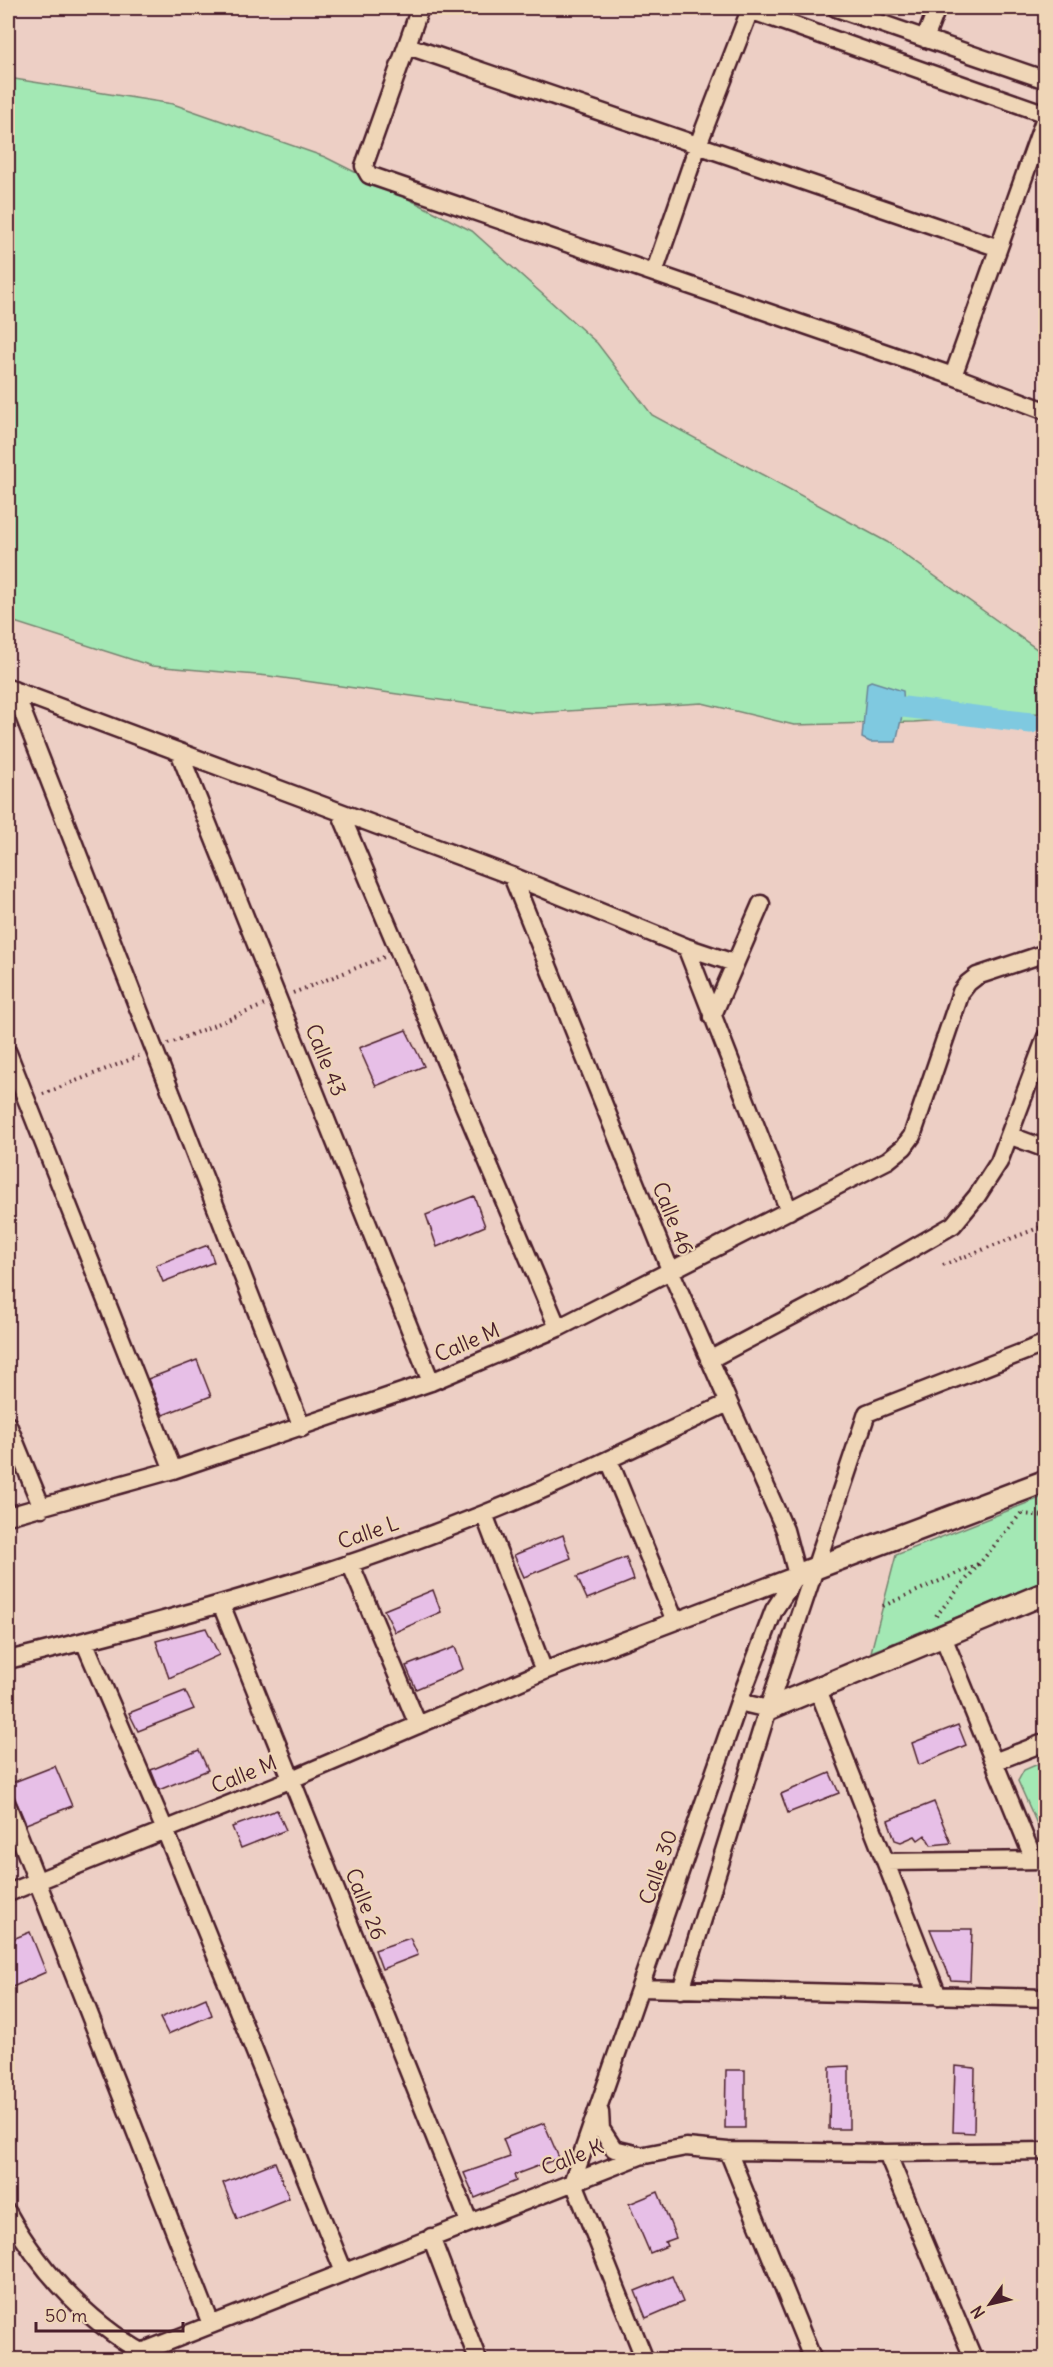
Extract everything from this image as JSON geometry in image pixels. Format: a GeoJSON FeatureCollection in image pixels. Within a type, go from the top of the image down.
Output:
{"type":"FeatureCollection","features":[{"type":"Feature","properties":{"kind":"street"},"geometry":{"type":"LineString","coordinates":[[420,8],[364,166],[369,175],[953,376],[1046,411]]}},
{"type":"Feature","properties":{"kind":"street"},"geometry":{"type":"LineString","coordinates":[[654,273],[749,8],[1046,115],[996,247],[953,376]]}},
{"type":"Feature","properties":{"kind":"street"},"geometry":{"type":"LineString","coordinates":[[836,8],[1046,80]]}},
{"type":"Feature","properties":{"kind":"street"},"geometry":{"type":"LineString","coordinates":[[925,39],[937,8]]}},
{"type":"Feature","properties":{"kind":"street"},"geometry":{"type":"LineString","coordinates":[[408,45],[996,247]]}},
{"type":"Feature","properties":{"kind":"street"},"geometry":{"type":"LineString","coordinates":[[11,689],[512,876],[686,947],[734,963]]}},
{"type":"Feature","properties":{"kind":"street"},"geometry":{"type":"LineString","coordinates":[[11,689],[302,1428]]}},
{"type":"Feature","properties":{"kind":"street","name":"Calle 43"},"geometry":{"type":"LineString","coordinates":[[180,754],[431,1382]]}},
{"type":"Feature","properties":{"kind":"street"},"geometry":{"type":"LineString","coordinates":[[340,812],[558,1328]]}},
{"type":"Feature","properties":{"kind":"street","name":"Calle 46"},"geometry":{"type":"LineString","coordinates":[[512,876],[708,1360],[784,1530],[807,1572]]}},
{"type":"Feature","properties":{"kind":"street"},"geometry":{"type":"LineString","coordinates":[[712,1017],[761,904]]}},
{"type":"Feature","properties":{"kind":"street"},"geometry":{"type":"LineString","coordinates":[[686,947],[789,1211]]}},
{"type":"Feature","properties":{"kind":"street","name":"Calle M"},"geometry":{"type":"LineString","coordinates":[[8,1516],[173,1470],[302,1428],[431,1382],[558,1328],[888,1160],[904,1147],[912,1136],[961,992],[977,976],[1046,953]]}},
{"type":"Feature","properties":{"kind":"street"},"geometry":{"type":"LineString","coordinates":[[708,1360],[850,1285],[953,1225],[977,1196],[999,1162],[1011,1136],[1046,1037]]}},
{"type":"Feature","properties":{"kind":"street"},"geometry":{"type":"LineString","coordinates":[[8,1053],[173,1470]]}},
{"type":"Feature","properties":{"kind":"street"},"geometry":{"type":"LineString","coordinates":[[1011,1136],[1046,1149]]}},
{"type":"Feature","properties":{"kind":"street"},"geometry":{"type":"LineString","coordinates":[[681,1990],[768,1709],[807,1572],[867,1413],[1046,1343]]}},
{"type":"Feature","properties":{"kind":"street","name":"Calle L"},"geometry":{"type":"LineString","coordinates":[[8,1660],[221,1604],[350,1563],[484,1514],[609,1460],[728,1403]]}},
{"type":"Feature","properties":{"kind":"street"},"geometry":{"type":"LineString","coordinates":[[8,1425],[42,1508]]}},
{"type":"Feature","properties":{"kind":"street"},"geometry":{"type":"LineString","coordinates":[[609,1460],[675,1621]]}},
{"type":"Feature","properties":{"kind":"street"},"geometry":{"type":"LineString","coordinates":[[807,1572],[1046,1481]]}},
{"type":"Feature","properties":{"kind":"street"},"geometry":{"type":"LineString","coordinates":[[484,1514],[544,1671]]}},
{"type":"Feature","properties":{"kind":"street"},"geometry":{"type":"LineString","coordinates":[[350,1563],[418,1725]]}},
{"type":"Feature","properties":{"kind":"street","name":"Calle M"},"geometry":{"type":"LineString","coordinates":[[8,1893],[292,1779],[544,1671],[807,1572]]}},
{"type":"Feature","properties":{"kind":"street","name":"Calle 30"},"geometry":{"type":"LineString","coordinates":[[573,2180],[739,1702],[774,1610],[807,1572]]}},
{"type":"Feature","properties":{"kind":"street"},"geometry":{"type":"LineString","coordinates":[[739,1702],[768,1709],[918,1644],[1046,1593]]}},
{"type":"Feature","properties":{"kind":"street","name":"Calle 26"},"geometry":{"type":"LineString","coordinates":[[221,1604],[469,2222]]}},
{"type":"Feature","properties":{"kind":"street"},"geometry":{"type":"LineString","coordinates":[[886,1862],[1040,1860],[994,1762],[942,1635]]}},
{"type":"Feature","properties":{"kind":"street"},"geometry":{"type":"LineString","coordinates":[[84,1641],[165,1830],[344,2272]]}},
{"type":"Feature","properties":{"kind":"street"},"geometry":{"type":"LineString","coordinates":[[817,1687],[938,1996]]}},
{"type":"Feature","properties":{"kind":"street"},"geometry":{"type":"LineString","coordinates":[[994,1762],[1046,1743]]}},
{"type":"Feature","properties":{"kind":"street"},"geometry":{"type":"LineString","coordinates":[[8,1807],[212,2325]]}},
{"type":"Feature","properties":{"kind":"street"},"geometry":{"type":"LineString","coordinates":[[640,1988],[1046,1998]]}},
{"type":"Feature","properties":{"kind":"street"},"geometry":{"type":"LineString","coordinates":[[600,2101],[599,2120],[606,2139],[614,2149],[625,2154],[640,2156]]}},
{"type":"Feature","properties":{"kind":"street","name":"Calle K"},"geometry":{"type":"LineString","coordinates":[[149,2356],[212,2325],[573,2180],[640,2156],[686,2147],[728,2151],[887,2153],[1046,2151]]}},
{"type":"Feature","properties":{"kind":"street"},"geometry":{"type":"LineString","coordinates":[[728,2151],[813,2360]]}},
{"type":"Feature","properties":{"kind":"street"},"geometry":{"type":"LineString","coordinates":[[887,2153],[974,2360]]}},
{"type":"Feature","properties":{"kind":"street"},"geometry":{"type":"LineString","coordinates":[[573,2180],[645,2360]]}},
{"type":"Feature","properties":{"kind":"street"},"geometry":{"type":"LineString","coordinates":[[8,2213],[51,2276],[104,2326],[149,2356]]}},
{"type":"Feature","properties":{"kind":"street"},"geometry":{"type":"LineString","coordinates":[[431,2237],[478,2360]]}},
{"type":"Feature","properties":{"kind":"path"},"geometry":{"type":"LineString","coordinates":[[26,1101],[398,951]]}},
{"type":"Feature","properties":{"kind":"path"},"geometry":{"type":"LineString","coordinates":[[943,1265],[1046,1225]]}},
{"type":"Feature","properties":{"kind":"path"},"geometry":{"type":"LineString","coordinates":[[918,1644],[925,1630],[1027,1506]]}},
{"type":"Feature","properties":{"kind":"path"},"geometry":{"type":"LineString","coordinates":[[1021,1514],[1046,1516]]}},
{"type":"Feature","properties":{"kind":"path"},"geometry":{"type":"LineString","coordinates":[[883,1606],[981,1563]]}},
{"type":"Feature","properties":{"kind":"green space"},"geometry":{"type":"Polygon","coordinates":[[[8,78],[173,104],[325,157],[472,231],[597,343],[652,415],[887,542],[1038,650],[1039,713],[914,722],[794,725],[702,703],[533,713],[269,676],[152,666],[8,620],[8,78]]]}},
{"type":"Feature","properties":{"kind":"green space"},"geometry":{"type":"Polygon","coordinates":[[[1045,1496],[1045,1581],[871,1652],[896,1555],[1045,1496]]]}},
{"type":"Feature","properties":{"kind":"green space"},"geometry":{"type":"Polygon","coordinates":[[[1045,1761],[1045,1842],[1018,1781],[1024,1770],[1045,1761]]]}},
{"type":"Feature","properties":{"kind":"water"},"geometry":{"type":"Polygon","coordinates":[[[871,681],[903,691],[904,707],[896,742],[870,742],[862,738],[867,683],[871,681]]]}},
{"type":"Feature","properties":{"kind":"building"},"geometry":{"type":"Polygon","coordinates":[[[406,1030],[424,1066],[376,1086],[359,1048],[406,1030]]]}},
{"type":"Feature","properties":{"kind":"building"},"geometry":{"type":"Polygon","coordinates":[[[474,1196],[485,1226],[437,1247],[426,1215],[474,1196]]]}},
{"type":"Feature","properties":{"kind":"building"},"geometry":{"type":"Polygon","coordinates":[[[208,1245],[214,1262],[163,1282],[156,1265],[208,1245]]]}},
{"type":"Feature","properties":{"kind":"building"},"geometry":{"type":"Polygon","coordinates":[[[197,1360],[211,1396],[163,1415],[148,1379],[197,1360]]]}},
{"type":"Feature","properties":{"kind":"building"},"geometry":{"type":"Polygon","coordinates":[[[563,1535],[571,1558],[524,1577],[514,1555],[563,1535]]]}},
{"type":"Feature","properties":{"kind":"building"},"geometry":{"type":"Polygon","coordinates":[[[626,1557],[634,1580],[587,1599],[577,1577],[626,1557]]]}},
{"type":"Feature","properties":{"kind":"building"},"geometry":{"type":"Polygon","coordinates":[[[433,1590],[441,1612],[395,1632],[384,1610],[433,1590]]]}},
{"type":"Feature","properties":{"kind":"building"},"geometry":{"type":"Polygon","coordinates":[[[206,1628],[219,1655],[169,1678],[156,1641],[206,1628]]]}},
{"type":"Feature","properties":{"kind":"building"},"geometry":{"type":"Polygon","coordinates":[[[455,1647],[463,1669],[416,1689],[406,1666],[455,1647]]]}},
{"type":"Feature","properties":{"kind":"building"},"geometry":{"type":"Polygon","coordinates":[[[185,1691],[194,1709],[138,1731],[129,1713],[185,1691]]]}},
{"type":"Feature","properties":{"kind":"building"},"geometry":{"type":"Polygon","coordinates":[[[958,1725],[966,1745],[919,1765],[912,1743],[958,1725]]]}},
{"type":"Feature","properties":{"kind":"building"},"geometry":{"type":"Polygon","coordinates":[[[199,1750],[208,1770],[159,1790],[151,1770],[199,1750]]]}},
{"type":"Feature","properties":{"kind":"building"},"geometry":{"type":"Polygon","coordinates":[[[55,1766],[72,1806],[26,1824],[9,1784],[55,1766]]]}},
{"type":"Feature","properties":{"kind":"building"},"geometry":{"type":"Polygon","coordinates":[[[830,1773],[839,1793],[788,1813],[781,1794],[830,1773]]]}},
{"type":"Feature","properties":{"kind":"building"},"geometry":{"type":"Polygon","coordinates":[[[934,1802],[951,1843],[931,1845],[925,1835],[918,1840],[915,1836],[901,1842],[895,1840],[888,1820],[934,1802]]]}},
{"type":"Feature","properties":{"kind":"building"},"geometry":{"type":"Polygon","coordinates":[[[277,1810],[286,1830],[241,1848],[232,1827],[277,1810]]]}},
{"type":"Feature","properties":{"kind":"building"},"geometry":{"type":"Polygon","coordinates":[[[930,1929],[972,1929],[970,1981],[951,1980],[930,1929]]]}},
{"type":"Feature","properties":{"kind":"building"},"geometry":{"type":"Polygon","coordinates":[[[30,1932],[46,1972],[8,1989],[8,1941],[30,1932]]]}},
{"type":"Feature","properties":{"kind":"building"},"geometry":{"type":"Polygon","coordinates":[[[410,1938],[418,1955],[382,1969],[375,1950],[410,1938]]]}},
{"type":"Feature","properties":{"kind":"building"},"geometry":{"type":"Polygon","coordinates":[[[206,1998],[212,2015],[168,2034],[160,2018],[206,1998]]]}},
{"type":"Feature","properties":{"kind":"building"},"geometry":{"type":"Polygon","coordinates":[[[849,2066],[849,2129],[829,2129],[830,2067],[849,2066]]]}},
{"type":"Feature","properties":{"kind":"building"},"geometry":{"type":"Polygon","coordinates":[[[955,2066],[975,2068],[974,2133],[953,2132],[955,2066]]]}},
{"type":"Feature","properties":{"kind":"building"},"geometry":{"type":"Polygon","coordinates":[[[726,2070],[745,2070],[745,2128],[725,2128],[726,2070]]]}},
{"type":"Feature","properties":{"kind":"building"},"geometry":{"type":"Polygon","coordinates":[[[544,2123],[559,2158],[514,2175],[516,2181],[475,2198],[464,2173],[510,2157],[503,2139],[544,2123]]]}},
{"type":"Feature","properties":{"kind":"building"},"geometry":{"type":"Polygon","coordinates":[[[275,2162],[289,2198],[237,2219],[223,2183],[275,2162]]]}},
{"type":"Feature","properties":{"kind":"building"},"geometry":{"type":"Polygon","coordinates":[[[658,2192],[676,2238],[665,2242],[667,2246],[650,2253],[629,2204],[658,2192]]]}},
{"type":"Feature","properties":{"kind":"building"},"geometry":{"type":"Polygon","coordinates":[[[672,2276],[683,2302],[646,2318],[635,2291],[672,2276]]]}},
{"type":"Feature","properties":{"kind":"waterway"},"geometry":{"type":"LineString","coordinates":[[904,707],[1031,723]]}}]}
